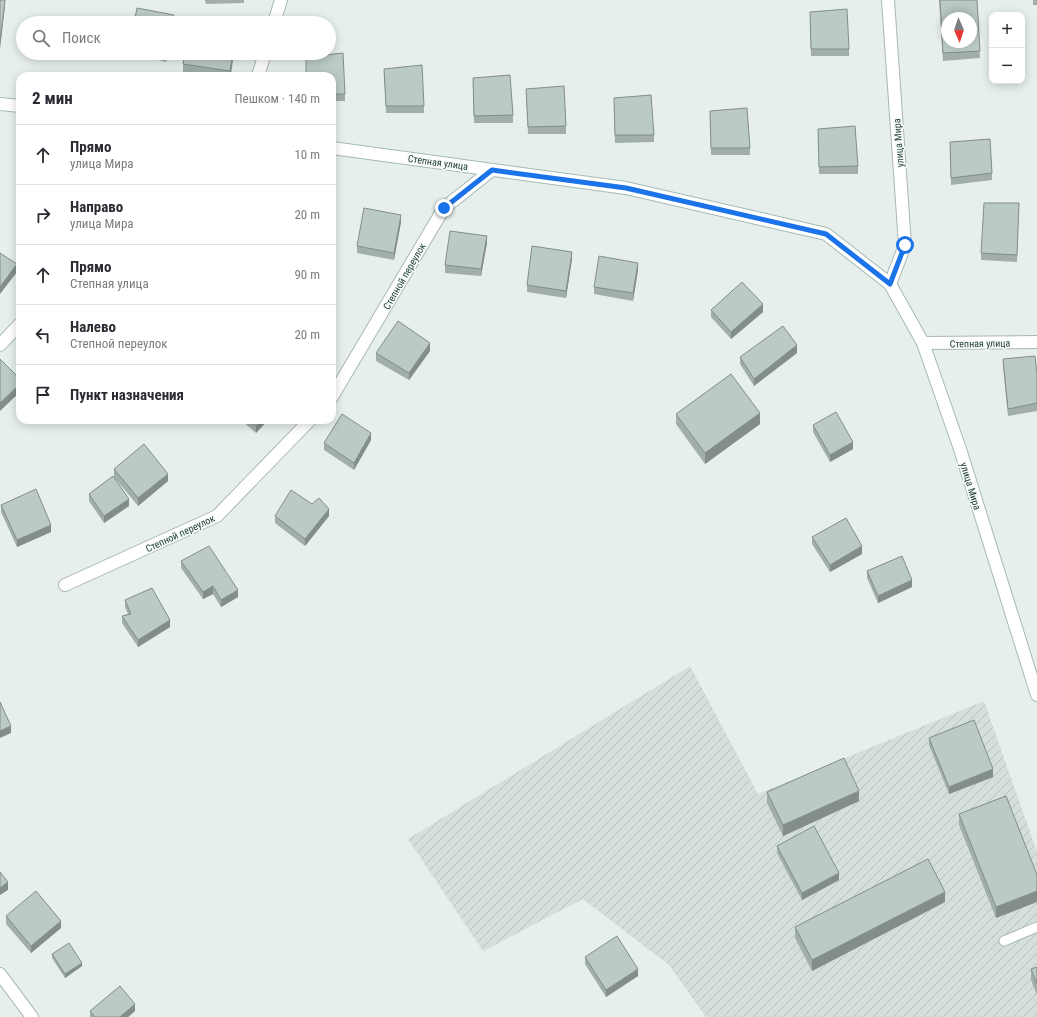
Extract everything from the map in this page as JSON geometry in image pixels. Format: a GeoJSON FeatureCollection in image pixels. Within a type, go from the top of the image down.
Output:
{"type":"FeatureCollection","features":[{"type":"Feature","properties":{"kind":"street"},"geometry":{"type":"LineString","coordinates":[[276,16],[281,0]]}},
{"type":"Feature","properties":{"kind":"street","name":"улица Мира"},"geometry":{"type":"LineString","coordinates":[[888,0],[905,245],[890,284]]}},
{"type":"Feature","properties":{"kind":"street"},"geometry":{"type":"LineString","coordinates":[[259,72],[263,60]]}},
{"type":"Feature","properties":{"kind":"street"},"geometry":{"type":"LineString","coordinates":[[0,104],[16,106]]}},
{"type":"Feature","properties":{"kind":"street","name":"Степная улица"},"geometry":{"type":"LineString","coordinates":[[336,149],[626,188],[826,234]]}},
{"type":"Feature","properties":{"kind":"street","name":"Степной переулок"},"geometry":{"type":"LineString","coordinates":[[336,390],[444,208],[492,170]]}},
{"type":"Feature","properties":{"kind":"street","name":"улица Мира"},"geometry":{"type":"LineString","coordinates":[[826,234],[890,284],[924,343],[960,449],[1037,695]]}},
{"type":"Feature","properties":{"kind":"street"},"geometry":{"type":"LineString","coordinates":[[0,345],[16,328]]}},
{"type":"Feature","properties":{"kind":"street","name":"Степная улица"},"geometry":{"type":"LineString","coordinates":[[924,343],[1037,342]]}},
{"type":"Feature","properties":{"kind":"street","name":"Степной переулок"},"geometry":{"type":"LineString","coordinates":[[65,585],[217,516],[306,424]]}},
{"type":"Feature","properties":{"kind":"street"},"geometry":{"type":"LineString","coordinates":[[0,974],[32,1017]]}},
{"type":"Feature","properties":{"kind":"lane"},"geometry":{"type":"LineString","coordinates":[[1004,940],[1037,927]]}},
{"type":"Feature","properties":{"kind":"shaded area"},"geometry":{"type":"Polygon","coordinates":[[[690,666],[758,794],[984,701],[1037,852],[1037,1017],[706,1017],[669,965],[583,899],[483,951],[408,839],[690,666]]]}},
{"type":"Feature","properties":{"kind":"building"},"geometry":{"type":"Polygon","coordinates":[[[0,0],[5,0],[0,42],[0,0]]]}},
{"type":"Feature","properties":{"kind":"building"},"geometry":{"type":"Polygon","coordinates":[[[940,0],[977,0],[980,51],[943,53],[943,48],[977,48],[977,12],[941,12],[941,18],[940,0]]]}},
{"type":"Feature","properties":{"kind":"building"},"geometry":{"type":"Polygon","coordinates":[[[137,8],[174,15],[174,16],[135,16],[137,8]]]}},
{"type":"Feature","properties":{"kind":"building"},"geometry":{"type":"Polygon","coordinates":[[[847,9],[849,49],[811,49],[810,12],[847,9]]]}},
{"type":"Feature","properties":{"kind":"building"},"geometry":{"type":"Polygon","coordinates":[[[343,53],[345,94],[336,94],[336,72],[306,72],[306,60],[336,60],[336,54],[343,53]]]}},
{"type":"Feature","properties":{"kind":"building"},"geometry":{"type":"Polygon","coordinates":[[[184,60],[232,60],[230,71],[183,64],[184,60]]]}},
{"type":"Feature","properties":{"kind":"building"},"geometry":{"type":"Polygon","coordinates":[[[422,65],[424,106],[386,106],[384,69],[422,65]]]}},
{"type":"Feature","properties":{"kind":"building"},"geometry":{"type":"Polygon","coordinates":[[[510,75],[513,115],[474,116],[473,78],[510,75]]]}},
{"type":"Feature","properties":{"kind":"building"},"geometry":{"type":"Polygon","coordinates":[[[564,86],[566,126],[528,127],[526,89],[564,86]]]}},
{"type":"Feature","properties":{"kind":"building"},"geometry":{"type":"Polygon","coordinates":[[[651,95],[654,135],[615,135],[614,98],[651,95]]]}},
{"type":"Feature","properties":{"kind":"building"},"geometry":{"type":"Polygon","coordinates":[[[747,108],[750,148],[711,148],[710,111],[747,108]]]}},
{"type":"Feature","properties":{"kind":"building"},"geometry":{"type":"Polygon","coordinates":[[[855,126],[858,166],[819,167],[818,129],[855,126]]]}},
{"type":"Feature","properties":{"kind":"building"},"geometry":{"type":"Polygon","coordinates":[[[990,139],[992,173],[951,178],[950,142],[990,139]]]}},
{"type":"Feature","properties":{"kind":"building"},"geometry":{"type":"Polygon","coordinates":[[[984,203],[1019,203],[1017,255],[981,253],[984,203]]]}},
{"type":"Feature","properties":{"kind":"building"},"geometry":{"type":"Polygon","coordinates":[[[364,208],[401,215],[394,253],[357,246],[364,208]]]}},
{"type":"Feature","properties":{"kind":"building"},"geometry":{"type":"Polygon","coordinates":[[[450,231],[487,236],[481,269],[445,265],[450,231]]]}},
{"type":"Feature","properties":{"kind":"building"},"geometry":{"type":"Polygon","coordinates":[[[532,246],[572,252],[566,291],[527,285],[532,246]]]}},
{"type":"Feature","properties":{"kind":"building"},"geometry":{"type":"Polygon","coordinates":[[[0,253],[16,263],[16,265],[0,287],[0,253]]]}},
{"type":"Feature","properties":{"kind":"building"},"geometry":{"type":"Polygon","coordinates":[[[599,256],[638,263],[633,293],[594,287],[599,256]]]}},
{"type":"Feature","properties":{"kind":"building"},"geometry":{"type":"Polygon","coordinates":[[[742,282],[763,304],[731,332],[711,310],[742,282]]]}},
{"type":"Feature","properties":{"kind":"building"},"geometry":{"type":"Polygon","coordinates":[[[398,321],[430,343],[409,373],[376,353],[398,321]]]}},
{"type":"Feature","properties":{"kind":"building"},"geometry":{"type":"Polygon","coordinates":[[[783,326],[797,345],[754,379],[740,357],[783,326]]]}},
{"type":"Feature","properties":{"kind":"building"},"geometry":{"type":"Polygon","coordinates":[[[1035,356],[1037,374],[1037,403],[1008,409],[1003,359],[1035,356]]]}},
{"type":"Feature","properties":{"kind":"building"},"geometry":{"type":"Polygon","coordinates":[[[0,359],[16,375],[16,388],[0,403],[0,359]]]}},
{"type":"Feature","properties":{"kind":"building"},"geometry":{"type":"Polygon","coordinates":[[[731,374],[760,413],[705,453],[676,414],[731,374]]]}},
{"type":"Feature","properties":{"kind":"building"},"geometry":{"type":"Polygon","coordinates":[[[836,412],[853,442],[830,455],[813,425],[836,412]]]}},
{"type":"Feature","properties":{"kind":"building"},"geometry":{"type":"Polygon","coordinates":[[[342,414],[371,433],[354,463],[324,443],[342,414]]]}},
{"type":"Feature","properties":{"kind":"building"},"geometry":{"type":"Polygon","coordinates":[[[144,444],[168,474],[138,498],[114,469],[144,444]]]}},
{"type":"Feature","properties":{"kind":"building"},"geometry":{"type":"Polygon","coordinates":[[[113,476],[129,499],[104,516],[89,494],[113,476]]]}},
{"type":"Feature","properties":{"kind":"building"},"geometry":{"type":"Polygon","coordinates":[[[36,489],[51,525],[17,540],[1,505],[36,489]]]}},
{"type":"Feature","properties":{"kind":"building"},"geometry":{"type":"Polygon","coordinates":[[[291,490],[312,504],[319,498],[329,509],[305,539],[275,516],[291,490]]]}},
{"type":"Feature","properties":{"kind":"building"},"geometry":{"type":"Polygon","coordinates":[[[846,518],[862,546],[830,565],[812,537],[846,518]]]}},
{"type":"Feature","properties":{"kind":"building"},"geometry":{"type":"Polygon","coordinates":[[[209,546],[238,590],[221,600],[213,586],[203,592],[181,561],[209,546]]]}},
{"type":"Feature","properties":{"kind":"building"},"geometry":{"type":"Polygon","coordinates":[[[902,556],[912,580],[878,596],[867,571],[902,556]]]}},
{"type":"Feature","properties":{"kind":"building"},"geometry":{"type":"Polygon","coordinates":[[[152,588],[170,620],[138,640],[122,616],[131,614],[125,600],[152,588]]]}},
{"type":"Feature","properties":{"kind":"building"},"geometry":{"type":"Polygon","coordinates":[[[0,702],[11,726],[0,731],[0,702]]]}},
{"type":"Feature","properties":{"kind":"building"},"geometry":{"type":"Polygon","coordinates":[[[974,720],[993,769],[949,787],[929,738],[974,720]]]}},
{"type":"Feature","properties":{"kind":"building"},"geometry":{"type":"Polygon","coordinates":[[[844,758],[859,791],[783,825],[767,792],[844,758]]]}},
{"type":"Feature","properties":{"kind":"building"},"geometry":{"type":"Polygon","coordinates":[[[1006,796],[1037,875],[1037,891],[996,907],[959,814],[1006,796]]]}},
{"type":"Feature","properties":{"kind":"building"},"geometry":{"type":"Polygon","coordinates":[[[814,826],[839,873],[802,893],[777,846],[814,826]]]}},
{"type":"Feature","properties":{"kind":"building"},"geometry":{"type":"Polygon","coordinates":[[[928,859],[945,892],[812,960],[795,927],[928,859]]]}},
{"type":"Feature","properties":{"kind":"building"},"geometry":{"type":"Polygon","coordinates":[[[0,872],[8,882],[0,888],[0,872]]]}},
{"type":"Feature","properties":{"kind":"building"},"geometry":{"type":"Polygon","coordinates":[[[36,891],[61,921],[31,946],[6,916],[36,891]]]}},
{"type":"Feature","properties":{"kind":"building"},"geometry":{"type":"Polygon","coordinates":[[[617,936],[638,969],[606,990],[585,957],[617,936]]]}},
{"type":"Feature","properties":{"kind":"building"},"geometry":{"type":"Polygon","coordinates":[[[69,943],[82,963],[65,974],[52,954],[69,943]]]}},
{"type":"Feature","properties":{"kind":"building"},"geometry":{"type":"Polygon","coordinates":[[[1037,967],[1037,984],[1031,969],[1037,967]]]}},
{"type":"Feature","properties":{"kind":"building"},"geometry":{"type":"Polygon","coordinates":[[[120,986],[135,1004],[120,1017],[95,1017],[90,1011],[120,986]]]}},
{"type":"Feature","properties":{"kind":"route"},"geometry":{"type":"LineString","coordinates":[[444,208],[492,170],[626,188],[826,234],[890,284],[905,245]]}}]}
